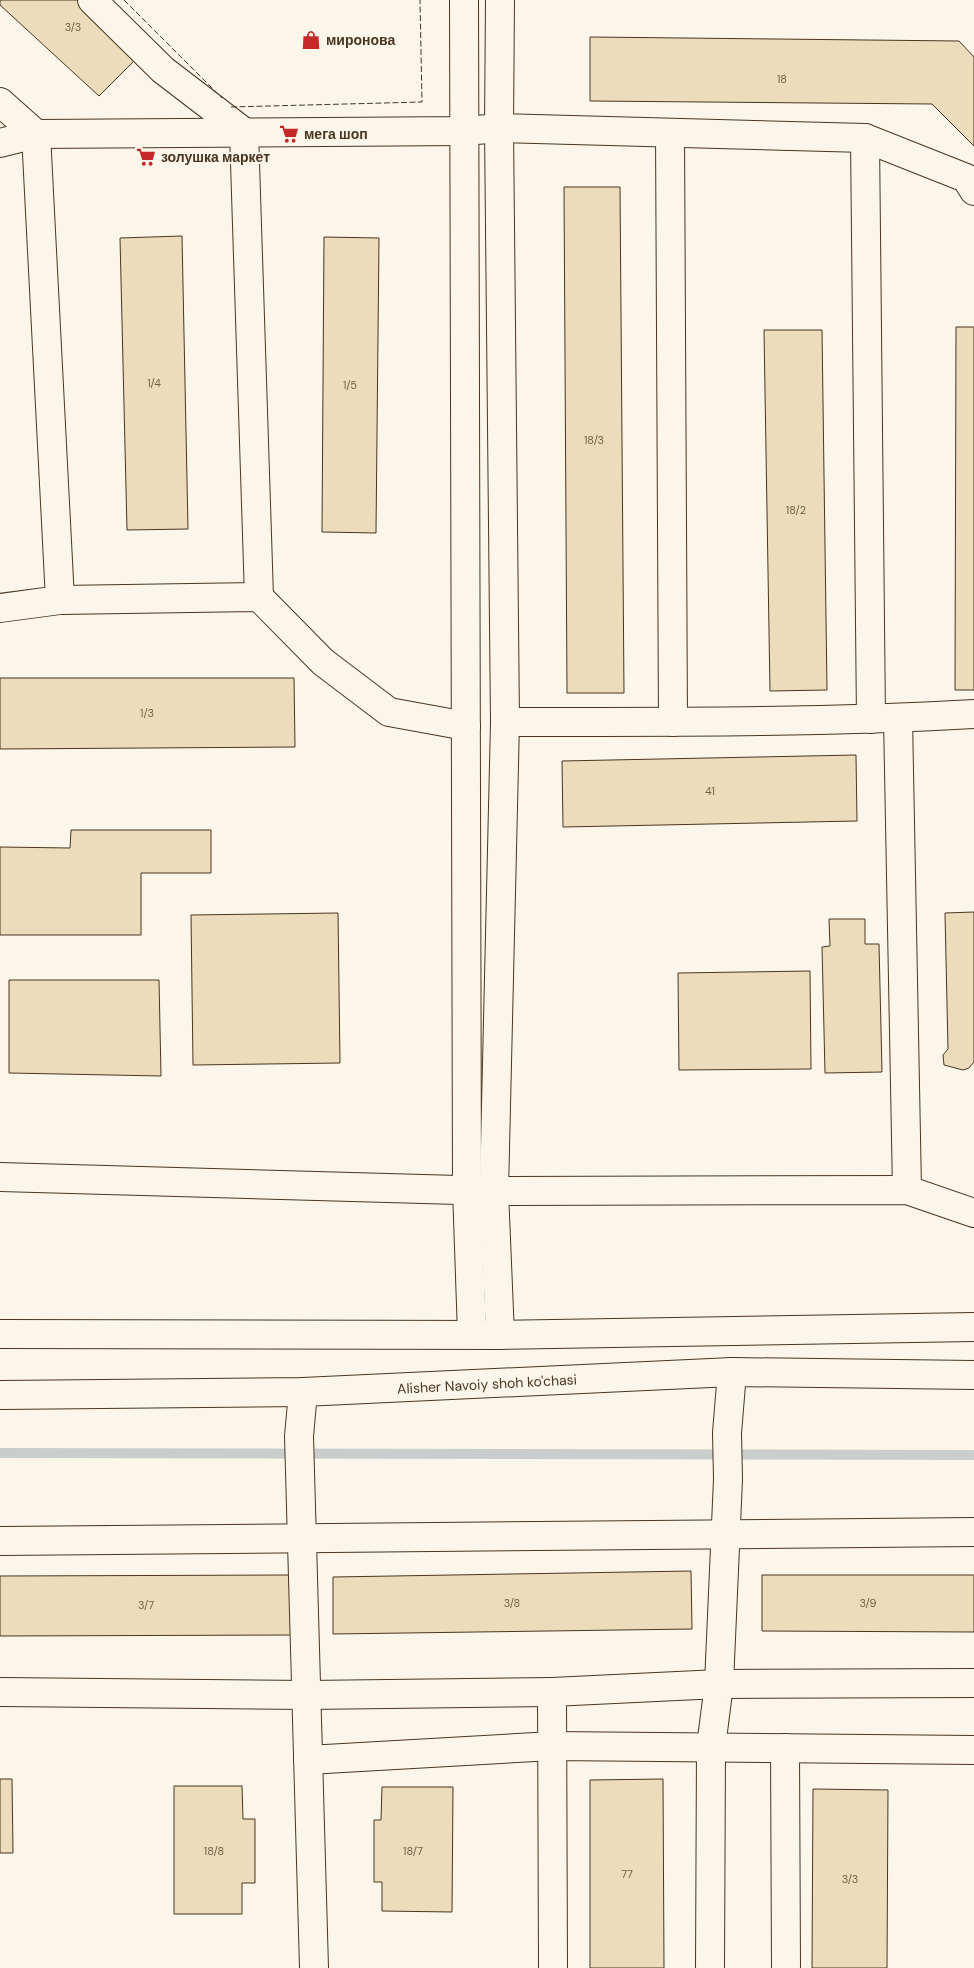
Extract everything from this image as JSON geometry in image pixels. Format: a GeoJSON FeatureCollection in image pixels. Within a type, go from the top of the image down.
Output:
{"type":"FeatureCollection","features":[{"type":"Feature","properties":{"kind":"street"},"geometry":{"type":"LineString","coordinates":[[92,0],[163,70],[244,132]]}},
{"type":"Feature","properties":{"kind":"street"},"geometry":{"type":"LineString","coordinates":[[464,0],[468,1190],[472,1334]]}},
{"type":"Feature","properties":{"kind":"street"},"geometry":{"type":"LineString","coordinates":[[500,0],[499,128],[505,722],[494,1191],[500,1335]]}},
{"type":"Feature","properties":{"kind":"street"},"geometry":{"type":"LineString","coordinates":[[0,102],[36,134],[60,600]]}},
{"type":"Feature","properties":{"kind":"street"},"geometry":{"type":"LineString","coordinates":[[0,143],[36,134],[465,131],[499,128],[865,138],[966,178],[974,192]]}},
{"type":"Feature","properties":{"kind":"street"},"geometry":{"type":"LineString","coordinates":[[244,132],[259,597],[323,662],[389,712],[466,726]]}},
{"type":"Feature","properties":{"kind":"street"},"geometry":{"type":"LineString","coordinates":[[670,133],[673,722]]}},
{"type":"Feature","properties":{"kind":"street"},"geometry":{"type":"LineString","coordinates":[[865,138],[871,719]]}},
{"type":"Feature","properties":{"kind":"street"},"geometry":{"type":"LineString","coordinates":[[0,608],[60,600],[259,597]]}},
{"type":"Feature","properties":{"kind":"street"},"geometry":{"type":"LineString","coordinates":[[505,722],[871,719],[974,714]]}},
{"type":"Feature","properties":{"kind":"street"},"geometry":{"type":"LineString","coordinates":[[898,718],[907,1190]]}},
{"type":"Feature","properties":{"kind":"street"},"geometry":{"type":"LineString","coordinates":[[0,1177],[494,1191],[907,1190],[974,1213]]}},
{"type":"Feature","properties":{"kind":"street"},"geometry":{"type":"LineString","coordinates":[[0,1334],[500,1335],[974,1327]]}},
{"type":"Feature","properties":{"kind":"street"},"geometry":{"type":"LineString","coordinates":[[710,1968],[711,1747],[719,1684],[728,1479],[727,1433],[732,1372]]}},
{"type":"Feature","properties":{"kind":"street","name":"Alisher Navoiy shoh ko'chasi"},"geometry":{"type":"LineString","coordinates":[[0,1395],[303,1392],[732,1372],[974,1375]]}},
{"type":"Feature","properties":{"kind":"street"},"geometry":{"type":"LineString","coordinates":[[303,1392],[299,1436],[314,1968]]}},
{"type":"Feature","properties":{"kind":"street"},"geometry":{"type":"LineString","coordinates":[[0,1541],[974,1532]]}},
{"type":"Feature","properties":{"kind":"street"},"geometry":{"type":"LineString","coordinates":[[0,1692],[307,1695],[552,1692],[719,1684],[974,1683]]}},
{"type":"Feature","properties":{"kind":"street"},"geometry":{"type":"LineString","coordinates":[[552,1692],[553,1968]]}},
{"type":"Feature","properties":{"kind":"street"},"geometry":{"type":"LineString","coordinates":[[308,1760],[553,1746],[974,1750]]}},
{"type":"Feature","properties":{"kind":"street"},"geometry":{"type":"LineString","coordinates":[[785,1748],[786,1968]]}},
{"type":"Feature","properties":{"kind":"building"},"geometry":{"type":"Polygon","coordinates":[[[0,0],[94,0],[147,48],[99,96],[0,5],[0,0]]]}},
{"type":"Feature","properties":{"kind":"building"},"geometry":{"type":"Polygon","coordinates":[[[590,37],[959,41],[974,57],[974,146],[932,104],[590,101],[590,37]]]}},
{"type":"Feature","properties":{"kind":"building"},"geometry":{"type":"Polygon","coordinates":[[[564,187],[620,187],[624,693],[567,693],[564,187]]]}},
{"type":"Feature","properties":{"kind":"building"},"geometry":{"type":"Polygon","coordinates":[[[182,236],[188,529],[127,530],[120,238],[182,236]]]}},
{"type":"Feature","properties":{"kind":"building"},"geometry":{"type":"Polygon","coordinates":[[[324,237],[379,238],[376,533],[322,532],[324,237]]]}},
{"type":"Feature","properties":{"kind":"building"},"geometry":{"type":"Polygon","coordinates":[[[956,327],[974,327],[974,690],[955,690],[956,327]]]}},
{"type":"Feature","properties":{"kind":"building"},"geometry":{"type":"Polygon","coordinates":[[[764,330],[822,330],[827,690],[770,691],[764,330]]]}},
{"type":"Feature","properties":{"kind":"building"},"geometry":{"type":"Polygon","coordinates":[[[0,678],[294,678],[295,747],[0,749],[0,678]]]}},
{"type":"Feature","properties":{"kind":"building"},"geometry":{"type":"Polygon","coordinates":[[[856,755],[857,821],[563,827],[562,761],[856,755]]]}},
{"type":"Feature","properties":{"kind":"building"},"geometry":{"type":"Polygon","coordinates":[[[71,830],[211,830],[211,873],[141,873],[141,935],[0,935],[0,847],[70,848],[71,830]]]}},
{"type":"Feature","properties":{"kind":"building"},"geometry":{"type":"Polygon","coordinates":[[[974,912],[974,1062],[969,1068],[963,1070],[944,1065],[943,1055],[948,1049],[945,913],[974,912]]]}},
{"type":"Feature","properties":{"kind":"building"},"geometry":{"type":"Polygon","coordinates":[[[338,913],[340,1063],[193,1065],[191,915],[338,913]]]}},
{"type":"Feature","properties":{"kind":"building"},"geometry":{"type":"Polygon","coordinates":[[[829,919],[865,919],[865,944],[879,944],[882,1072],[825,1073],[822,947],[830,946],[829,919]]]}},
{"type":"Feature","properties":{"kind":"building"},"geometry":{"type":"Polygon","coordinates":[[[810,971],[811,1069],[679,1070],[678,973],[810,971]]]}},
{"type":"Feature","properties":{"kind":"building"},"geometry":{"type":"Polygon","coordinates":[[[9,980],[159,980],[161,1076],[9,1073],[9,980]]]}},
{"type":"Feature","properties":{"kind":"building"},"geometry":{"type":"Polygon","coordinates":[[[691,1571],[692,1629],[333,1634],[333,1577],[691,1571]]]}},
{"type":"Feature","properties":{"kind":"building"},"geometry":{"type":"Polygon","coordinates":[[[293,1575],[293,1635],[0,1636],[0,1576],[293,1575]]]}},
{"type":"Feature","properties":{"kind":"building"},"geometry":{"type":"Polygon","coordinates":[[[762,1575],[974,1575],[974,1632],[762,1631],[762,1575]]]}},
{"type":"Feature","properties":{"kind":"building"},"geometry":{"type":"Polygon","coordinates":[[[0,1779],[12,1779],[13,1853],[0,1853],[0,1779]]]}},
{"type":"Feature","properties":{"kind":"building"},"geometry":{"type":"Polygon","coordinates":[[[663,1779],[664,1968],[590,1968],[590,1780],[663,1779]]]}},
{"type":"Feature","properties":{"kind":"building"},"geometry":{"type":"Polygon","coordinates":[[[174,1786],[242,1786],[243,1819],[255,1819],[255,1883],[242,1883],[242,1914],[174,1914],[174,1786]]]}},
{"type":"Feature","properties":{"kind":"building"},"geometry":{"type":"Polygon","coordinates":[[[382,1787],[453,1787],[452,1912],[382,1911],[382,1882],[374,1882],[374,1820],[381,1820],[382,1787]]]}},
{"type":"Feature","properties":{"kind":"building"},"geometry":{"type":"Polygon","coordinates":[[[813,1789],[888,1790],[887,1968],[812,1968],[813,1789]]]}},
{"type":"Feature","properties":{"kind":"waterway"},"geometry":{"type":"LineString","coordinates":[[0,1453],[974,1455]]}},
{"type":"Feature","properties":{"kind":"fence"},"geometry":{"type":"LineString","coordinates":[[124,0],[222,98]]}},
{"type":"Feature","properties":{"kind":"fence"},"geometry":{"type":"LineString","coordinates":[[231,107],[422,102],[420,0]]}},
{"type":"Feature","properties":{"kind":"place","name":"миронова"},"geometry":{"type":"Point","coordinates":[311,40]}},
{"type":"Feature","properties":{"kind":"place","name":"мега шоп"},"geometry":{"type":"Point","coordinates":[289,134]}},
{"type":"Feature","properties":{"kind":"place","name":"золушка маркет"},"geometry":{"type":"Point","coordinates":[146,157]}}]}
